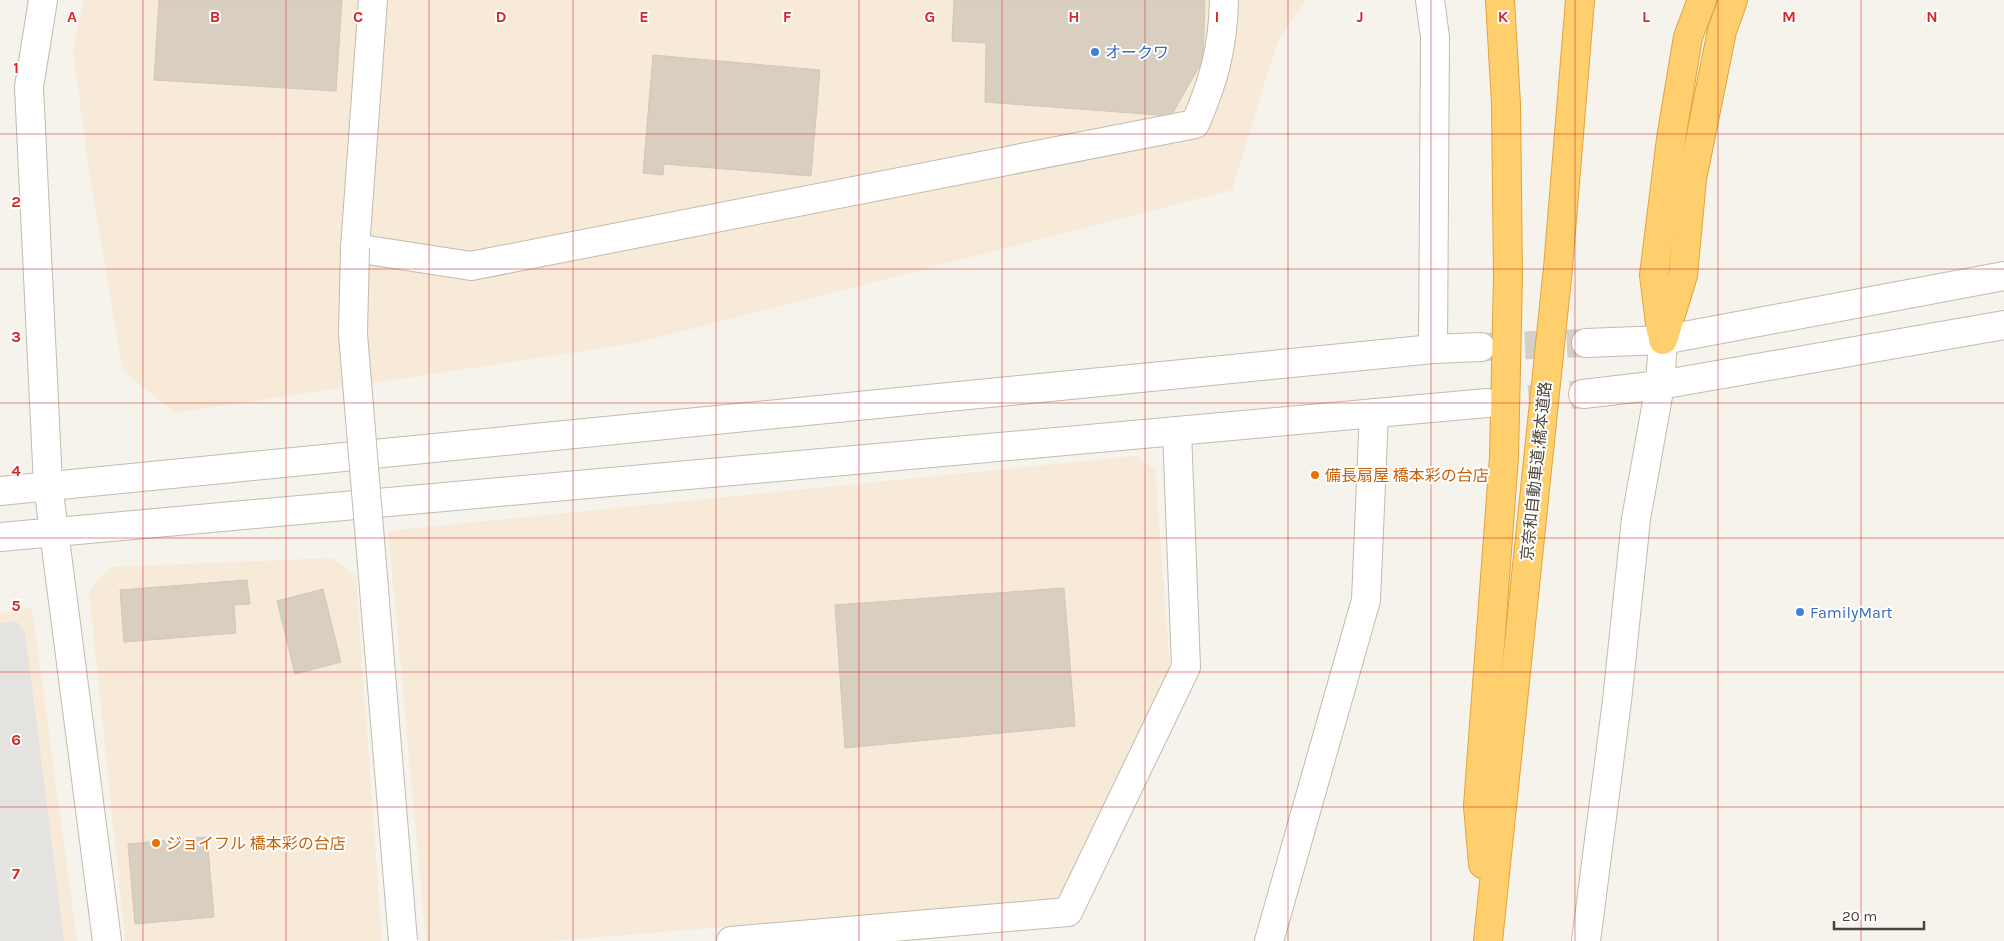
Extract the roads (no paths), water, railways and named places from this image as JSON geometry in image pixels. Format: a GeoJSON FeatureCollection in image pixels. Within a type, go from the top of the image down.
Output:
{"type":"FeatureCollection","features":[{"type":"Feature","properties":{"kind":"highway"},"geometry":{"type":"LineString","coordinates":[[1488,938],[1478,806],[1504,457],[1508,277],[1506,104],[1500,0]]}},
{"type":"Feature","properties":{"kind":"highway","name":"京奈和自動車道;橋本道路"},"geometry":{"type":"LineString","coordinates":[[1488,938],[1537,451],[1558,268],[1580,0]]}},
{"type":"Feature","properties":{"kind":"highway"},"geometry":{"type":"LineString","coordinates":[[1663,340],[1654,275],[1671,139],[1688,38],[1702,0]]}},
{"type":"Feature","properties":{"kind":"highway"},"geometry":{"type":"LineString","coordinates":[[1663,340],[1683,275],[1692,179],[1722,31],[1733,0]]}},
{"type":"Feature","properties":{"kind":"street"},"geometry":{"type":"LineString","coordinates":[[43,0],[29,86],[48,485],[107,941]]}},
{"type":"Feature","properties":{"kind":"street"},"geometry":{"type":"LineString","coordinates":[[373,0],[355,248],[353,334],[403,941]]}},
{"type":"Feature","properties":{"kind":"street"},"geometry":{"type":"LineString","coordinates":[[355,248],[471,266],[1195,124],[1211,87],[1223,32],[1224,0]]}},
{"type":"Feature","properties":{"kind":"street"},"geometry":{"type":"LineString","coordinates":[[1430,0],[1436,37],[1433,349]]}},
{"type":"Feature","properties":{"kind":"street"},"geometry":{"type":"LineString","coordinates":[[1586,343],[1663,340],[2004,276]]}},
{"type":"Feature","properties":{"kind":"street"},"geometry":{"type":"LineString","coordinates":[[1583,394],[1660,385],[2004,325]]}},
{"type":"Feature","properties":{"kind":"street"},"geometry":{"type":"LineString","coordinates":[[1586,941],[1617,701],[1636,519],[1660,385],[1663,340]]}},
{"type":"Feature","properties":{"kind":"street"},"geometry":{"type":"LineString","coordinates":[[0,491],[1433,349],[1481,347]]}},
{"type":"Feature","properties":{"kind":"street"},"geometry":{"type":"LineString","coordinates":[[0,537],[1487,403]]}},
{"type":"Feature","properties":{"kind":"street"},"geometry":{"type":"LineString","coordinates":[[1269,941],[1366,600],[1374,413]]}},
{"type":"Feature","properties":{"kind":"street"},"geometry":{"type":"LineString","coordinates":[[731,941],[1068,912],[1186,668],[1176,432]]}},
{"type":"Feature","properties":{"kind":"tunnel"},"geometry":{"type":"LineString","coordinates":[[1483,347],[1586,343]]}},
{"type":"Feature","properties":{"kind":"tunnel"},"geometry":{"type":"LineString","coordinates":[[1487,403],[1583,394]]}},
{"type":"Feature","properties":{"kind":"place","name":"オークワ"},"geometry":{"type":"Point","coordinates":[1095,52]}},
{"type":"Feature","properties":{"kind":"place","name":"備長扇屋 橋本彩の台店"},"geometry":{"type":"Point","coordinates":[1315,475]}},
{"type":"Feature","properties":{"kind":"place","name":"FamilyMart"},"geometry":{"type":"Point","coordinates":[1800,612]}},
{"type":"Feature","properties":{"kind":"place","name":"ジョイフル 橋本彩の台店"},"geometry":{"type":"Point","coordinates":[156,843]}}]}
